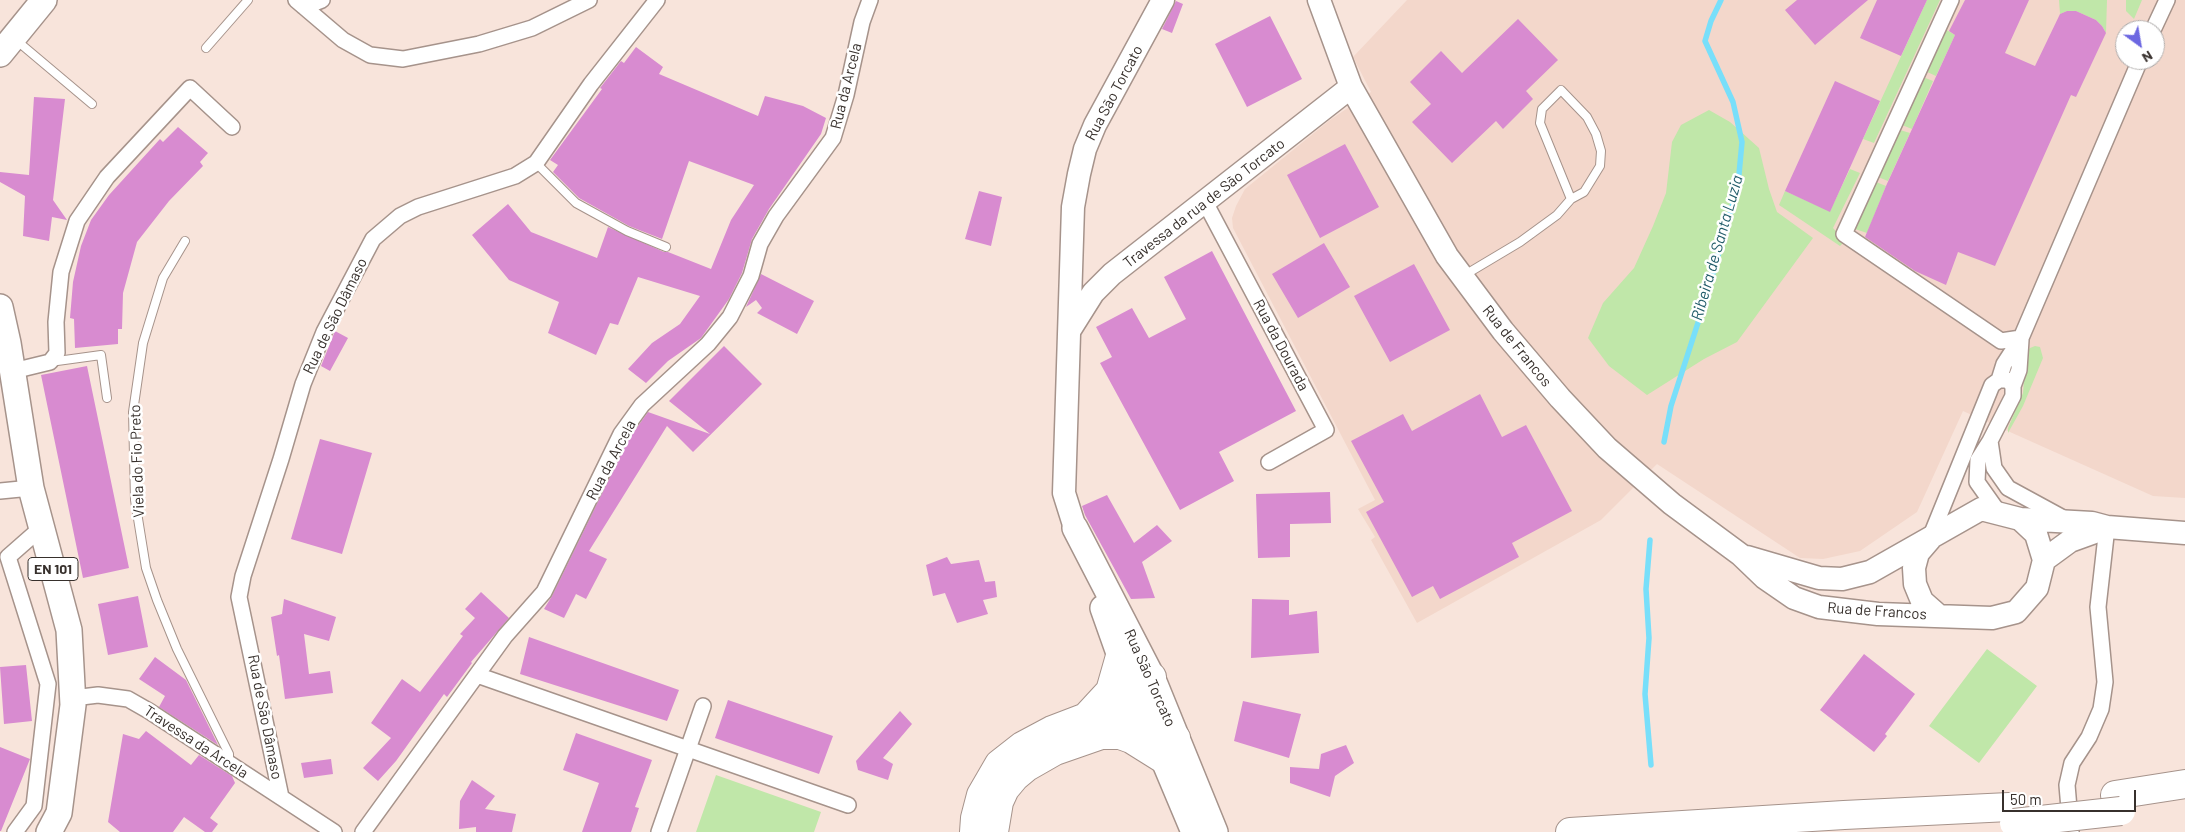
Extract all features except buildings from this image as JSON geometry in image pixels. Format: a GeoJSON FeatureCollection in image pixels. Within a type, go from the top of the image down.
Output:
{"type":"FeatureCollection","features":[{"type":"Feature","properties":{"kind":"highway"},"geometry":{"type":"LineString","coordinates":[[1093,726],[1110,691],[1120,656]]}},
{"type":"Feature","properties":{"kind":"highway"},"geometry":{"type":"LineString","coordinates":[[1143,708],[1152,677]]}},
{"type":"Feature","properties":{"kind":"highway"},"geometry":{"type":"LineString","coordinates":[[994,832],[999,802],[1015,777],[1026,767],[1055,751],[1126,705],[1143,708],[1155,716],[1170,748]]}},
{"type":"Feature","properties":{"kind":"highway"},"geometry":{"type":"LineString","coordinates":[[974,832],[975,818],[981,795],[1000,764],[1011,754],[1035,739],[1093,726],[1120,736],[1170,748]]}},
{"type":"Feature","properties":{"kind":"highway"},"geometry":{"type":"LineString","coordinates":[[2118,803],[2185,784]]}},
{"type":"Feature","properties":{"kind":"highway"},"geometry":{"type":"LineString","coordinates":[[1867,832],[2118,803],[2185,801]]}},
{"type":"Feature","properties":{"kind":"highway"},"geometry":{"type":"LineString","coordinates":[[1570,832],[1844,815],[2011,815]]}},
{"type":"Feature","properties":{"kind":"main road"},"geometry":{"type":"LineString","coordinates":[[6,46],[44,0]]}},
{"type":"Feature","properties":{"kind":"main road","name":"EN 101"},"geometry":{"type":"LineString","coordinates":[[0,306],[31,488],[69,630],[73,698],[59,813],[49,832]]}},
{"type":"Feature","properties":{"kind":"main road","name":"Rua São Torcato"},"geometry":{"type":"LineString","coordinates":[[1075,528],[1120,656],[1143,708]]}},
{"type":"Feature","properties":{"kind":"main road","name":"Rua São Torcato"},"geometry":{"type":"LineString","coordinates":[[1075,528],[1152,677],[1194,832]]}},
{"type":"Feature","properties":{"kind":"main road","name":"Rua São Torcato"},"geometry":{"type":"LineString","coordinates":[[1170,748],[1215,832]]}},
{"type":"Feature","properties":{"kind":"street"},"geometry":{"type":"LineString","coordinates":[[300,3],[322,0]]}},
{"type":"Feature","properties":{"kind":"street"},"geometry":{"type":"LineString","coordinates":[[300,3],[343,40],[370,55],[403,59],[479,44],[532,28],[589,0]]}},
{"type":"Feature","properties":{"kind":"street","name":"Rua de São Dâmaso"},"geometry":{"type":"LineString","coordinates":[[281,797],[239,597],[243,576],[303,384],[324,332],[373,239],[400,216],[418,207],[515,176],[536,163],[591,84],[657,0]]}},
{"type":"Feature","properties":{"kind":"street","name":"Rua da Arcela"},"geometry":{"type":"LineString","coordinates":[[363,832],[505,636],[544,592],[621,434],[642,405],[708,344],[730,317],[751,276],[760,244],[776,216],[833,138],[846,95],[862,22],[870,0]]}},
{"type":"Feature","properties":{"kind":"street","name":"Rua São Torcato"},"geometry":{"type":"LineString","coordinates":[[1075,528],[1064,493],[1073,207],[1085,149],[1095,124],[1163,0]]}},
{"type":"Feature","properties":{"kind":"street","name":"Rua de Francos"},"geometry":{"type":"LineString","coordinates":[[1319,0],[1351,87],[1447,256],[1462,277],[1554,391],[1607,448],[1672,504],[1741,555],[1766,578],[1794,598],[1819,607],[1878,614],[1992,618],[2016,612],[2037,588],[2044,560],[2036,534],[2020,519]]}},
{"type":"Feature","properties":{"kind":"street"},"geometry":{"type":"LineString","coordinates":[[1951,0],[1844,234],[2001,341],[2021,338]]}},
{"type":"Feature","properties":{"kind":"street"},"geometry":{"type":"LineString","coordinates":[[2158,20],[2167,0]]}},
{"type":"Feature","properties":{"kind":"street"},"geometry":{"type":"LineString","coordinates":[[1999,380],[2004,364],[2021,338],[2136,70]]}},
{"type":"Feature","properties":{"kind":"street","name":"Travessa da rua de São Torcato"},"geometry":{"type":"LineString","coordinates":[[1070,330],[1093,293],[1112,274],[1351,87]]}},
{"type":"Feature","properties":{"kind":"street"},"geometry":{"type":"LineString","coordinates":[[12,371],[50,362],[57,353],[56,322],[61,272],[77,221],[107,177],[190,88],[232,127]]}},
{"type":"Feature","properties":{"kind":"street","name":"Rua da Dourada"},"geometry":{"type":"LineString","coordinates":[[1205,202],[1326,430],[1268,462]]}},
{"type":"Feature","properties":{"kind":"street"},"geometry":{"type":"LineString","coordinates":[[1073,250],[1082,263],[1099,272],[1112,274]]}},
{"type":"Feature","properties":{"kind":"street"},"geometry":{"type":"LineString","coordinates":[[1999,512],[1978,482],[1978,460],[2013,396],[2021,338]]}},
{"type":"Feature","properties":{"kind":"street"},"geometry":{"type":"LineString","coordinates":[[1930,538],[1992,385],[1999,380],[2008,380],[2013,386]]}},
{"type":"Feature","properties":{"kind":"street"},"geometry":{"type":"LineString","coordinates":[[1990,440],[1994,468],[2008,488],[2070,522]]}},
{"type":"Feature","properties":{"kind":"street"},"geometry":{"type":"LineString","coordinates":[[0,491],[31,488]]}},
{"type":"Feature","properties":{"kind":"street","name":"Rua de Francos"},"geometry":{"type":"LineString","coordinates":[[1741,555],[1818,578],[1842,579],[1870,572],[1981,510],[1999,512],[2020,519],[2092,523],[2107,527],[2185,533]]}},
{"type":"Feature","properties":{"kind":"street"},"geometry":{"type":"LineString","coordinates":[[2071,832],[2068,785],[2072,763],[2089,738],[2101,709],[2105,682],[2098,608],[2107,527]]}},
{"type":"Feature","properties":{"kind":"street","name":"Rua de Francos"},"geometry":{"type":"LineString","coordinates":[[2044,560],[2070,541],[2107,527]]}},
{"type":"Feature","properties":{"kind":"street"},"geometry":{"type":"LineString","coordinates":[[15,832],[34,806],[48,684],[8,556],[41,528]]}},
{"type":"Feature","properties":{"kind":"street","name":"Rua de Francos"},"geometry":{"type":"LineString","coordinates":[[1930,538],[1918,553],[1914,568],[1915,584],[1922,601],[1939,616]]}},
{"type":"Feature","properties":{"kind":"street"},"geometry":{"type":"LineString","coordinates":[[477,675],[848,805]]}},
{"type":"Feature","properties":{"kind":"street","name":"Travessa da Arcela"},"geometry":{"type":"LineString","coordinates":[[73,698],[98,695],[128,699],[334,832]]}},
{"type":"Feature","properties":{"kind":"street"},"geometry":{"type":"LineString","coordinates":[[659,832],[703,706]]}},
{"type":"Feature","properties":{"kind":"lane"},"geometry":{"type":"LineString","coordinates":[[206,48],[248,0]]}},
{"type":"Feature","properties":{"kind":"lane"},"geometry":{"type":"LineString","coordinates":[[6,46],[92,104]]}},
{"type":"Feature","properties":{"kind":"lane"},"geometry":{"type":"LineString","coordinates":[[1462,277],[1520,242],[1557,215],[1571,199],[1584,192],[1592,182],[1600,166],[1601,151],[1596,134],[1587,117],[1561,90],[1542,109],[1540,123],[1571,199]]}},
{"type":"Feature","properties":{"kind":"lane"},"geometry":{"type":"LineString","coordinates":[[536,163],[576,203],[627,231],[666,247]]}},
{"type":"Feature","properties":{"kind":"lane","name":"Viela do Fio Preto"},"geometry":{"type":"LineString","coordinates":[[185,241],[163,278],[143,343],[132,412],[135,500],[146,568],[157,600],[177,649],[229,754],[229,763]]}},
{"type":"Feature","properties":{"kind":"lane"},"geometry":{"type":"LineString","coordinates":[[50,362],[101,355],[107,398]]}},
{"type":"Feature","properties":{"kind":"shaded area"},"geometry":{"type":"Polygon","coordinates":[[[1407,0],[2185,0],[2185,498],[2153,496],[1963,411],[1917,512],[1860,551],[1823,559],[1800,558],[1657,464],[1601,520],[1417,623],[1371,540],[1375,537],[1358,509],[1375,500],[1233,228],[1232,218],[1245,189],[1330,120],[1371,92],[1353,57],[1407,0]]]}},
{"type":"Feature","properties":{"kind":"green space"},"geometry":{"type":"Polygon","coordinates":[[[1927,0],[1940,0],[1874,143],[1863,139],[1927,0]]]}},
{"type":"Feature","properties":{"kind":"green space"},"geometry":{"type":"Polygon","coordinates":[[[2059,0],[2107,0],[2106,33],[2096,20],[2076,11],[2067,11],[2060,14],[2059,0]]]}},
{"type":"Feature","properties":{"kind":"green space"},"geometry":{"type":"Polygon","coordinates":[[[2126,0],[2142,0],[2134,19],[2126,11],[2126,0]]]}},
{"type":"Feature","properties":{"kind":"green space"},"geometry":{"type":"Polygon","coordinates":[[[1945,29],[1955,35],[1936,76],[1925,71],[1945,29]]]}},
{"type":"Feature","properties":{"kind":"green space"},"geometry":{"type":"Polygon","coordinates":[[[1923,77],[1933,81],[1912,129],[1902,125],[1923,77]]]}},
{"type":"Feature","properties":{"kind":"green space"},"geometry":{"type":"Polygon","coordinates":[[[1709,110],[1730,122],[1759,148],[1777,212],[1813,238],[1737,342],[1704,359],[1647,395],[1609,366],[1588,338],[1603,303],[1634,268],[1653,226],[1666,193],[1672,142],[1681,125],[1709,110]]]}},
{"type":"Feature","properties":{"kind":"green space"},"geometry":{"type":"Polygon","coordinates":[[[1900,130],[1910,133],[1888,181],[1878,177],[1900,130]]]}},
{"type":"Feature","properties":{"kind":"green space"},"geometry":{"type":"Polygon","coordinates":[[[1850,169],[1860,173],[1833,228],[1845,241],[1840,246],[1779,205],[1785,191],[1830,211],[1850,169]]]}},
{"type":"Feature","properties":{"kind":"green space"},"geometry":{"type":"Polygon","coordinates":[[[1876,182],[1886,186],[1867,233],[1855,229],[1876,182]]]}},
{"type":"Feature","properties":{"kind":"green space"},"geometry":{"type":"Polygon","coordinates":[[[2035,346],[2040,347],[2043,358],[2023,406],[2008,433],[2008,428],[2023,393],[2026,352],[2035,346]]]}},
{"type":"Feature","properties":{"kind":"green space"},"geometry":{"type":"Polygon","coordinates":[[[1987,649],[2037,686],[1979,763],[1929,726],[1987,649]]]}},
{"type":"Feature","properties":{"kind":"green space"},"geometry":{"type":"Polygon","coordinates":[[[716,775],[821,812],[814,832],[696,832],[716,775]]]}},
{"type":"Feature","properties":{"kind":"waterway","name":"Ribeira de Santa Luzia"},"geometry":{"type":"LineString","coordinates":[[1664,442],[1671,406],[1706,298],[1738,185],[1742,142],[1733,102],[1705,41],[1711,21],[1721,0]]}},
{"type":"Feature","properties":{"kind":"waterway","name":"Ribeira de Santa Luzia"},"geometry":{"type":"LineString","coordinates":[[1650,540],[1646,589],[1649,638],[1645,694],[1651,765]]}}]}
